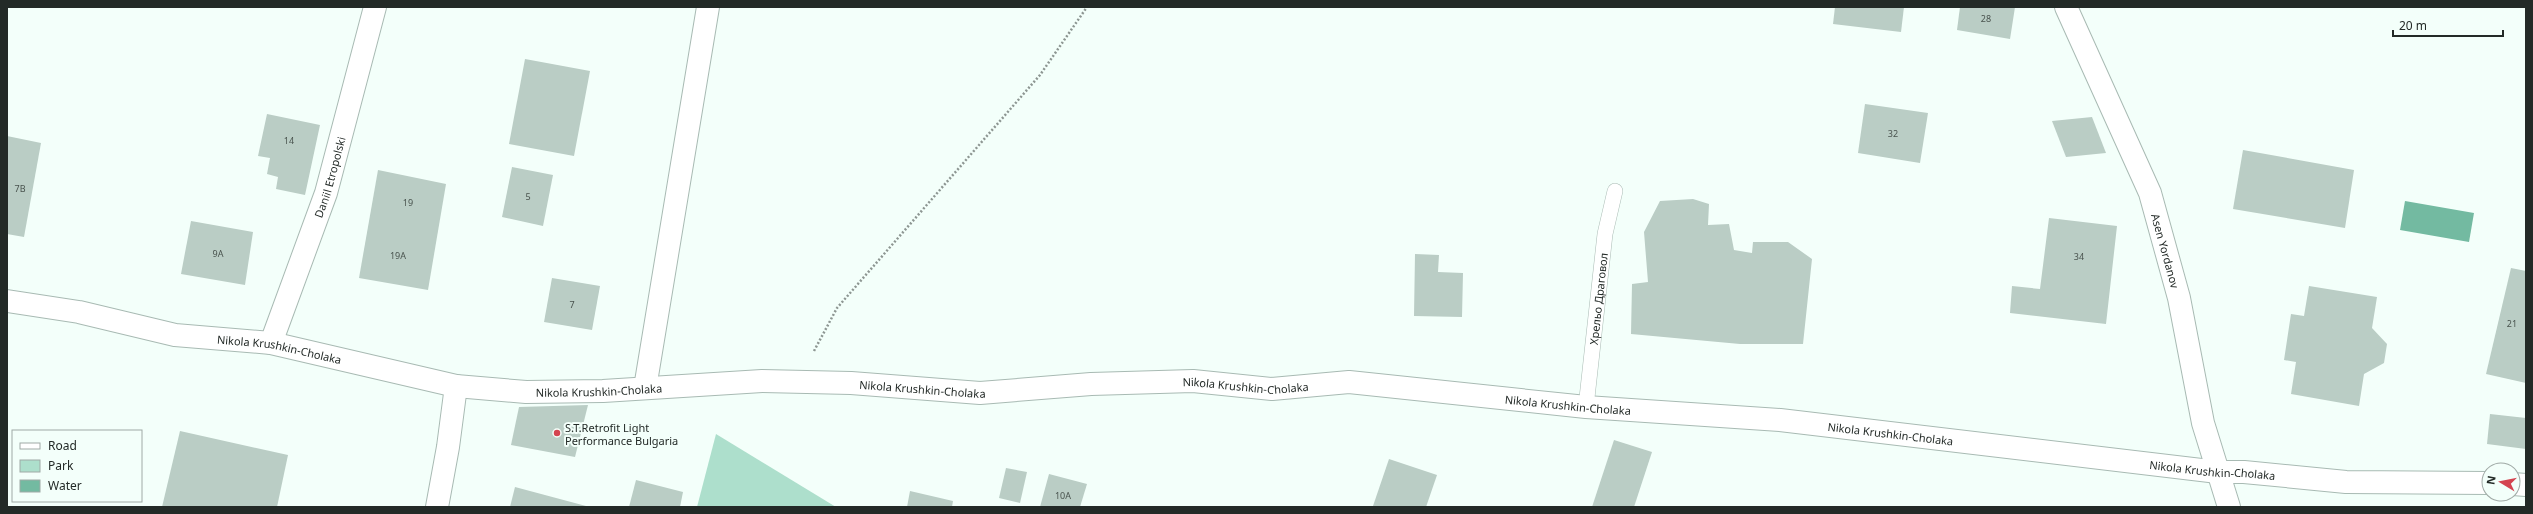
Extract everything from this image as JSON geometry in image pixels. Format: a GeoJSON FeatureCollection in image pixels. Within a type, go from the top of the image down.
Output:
{"type":"FeatureCollection","features":[{"type":"Feature","properties":{"kind":"street","name":"Daniil Etropolski"},"geometry":{"type":"LineString","coordinates":[[272,343],[326,193],[375,7]]}},
{"type":"Feature","properties":{"kind":"street"},"geometry":{"type":"LineString","coordinates":[[645,388],[708,7]]}},
{"type":"Feature","properties":{"kind":"street","name":"Asen Yordanov"},"geometry":{"type":"LineString","coordinates":[[2066,7],[2150,192],[2179,298],[2203,423],[2229,507]]}},
{"type":"Feature","properties":{"kind":"street","name":"Nikola Krushkin-Cholaka"},"geometry":{"type":"LineString","coordinates":[[7,301],[79,312],[175,334],[272,343],[456,386],[526,392],[645,388],[762,381],[851,383],[980,393],[1091,384],[1186,381],[1272,390],[1349,382],[1586,407],[1780,420],[2218,472],[2244,472],[2346,482],[2481,483]]}},
{"type":"Feature","properties":{"kind":"street"},"geometry":{"type":"LineString","coordinates":[[437,507],[448,447],[456,386]]}},
{"type":"Feature","properties":{"kind":"lane","name":"Хрельо Драговол"},"geometry":{"type":"LineString","coordinates":[[1586,407],[1605,234],[1615,191]]}},
{"type":"Feature","properties":{"kind":"path"},"geometry":{"type":"LineString","coordinates":[[798,382],[837,308],[1040,75],[1087,7]]}},
{"type":"Feature","properties":{"kind":"green space"},"geometry":{"type":"Polygon","coordinates":[[[716,434],[836,507],[697,507],[716,434]]]}},
{"type":"Feature","properties":{"kind":"water"},"geometry":{"type":"Polygon","coordinates":[[[2405,201],[2474,213],[2469,242],[2400,230],[2405,201]]]}},
{"type":"Feature","properties":{"kind":"building"},"geometry":{"type":"Polygon","coordinates":[[[1835,7],[1904,7],[1901,32],[1833,24],[1835,7]]]}},
{"type":"Feature","properties":{"kind":"building"},"geometry":{"type":"Polygon","coordinates":[[[1960,7],[2015,7],[2010,39],[1957,30],[1960,7]]]}},
{"type":"Feature","properties":{"kind":"building"},"geometry":{"type":"Polygon","coordinates":[[[525,59],[590,71],[574,156],[509,144],[525,59]]]}},
{"type":"Feature","properties":{"kind":"building"},"geometry":{"type":"Polygon","coordinates":[[[1865,104],[1928,113],[1920,163],[1858,153],[1865,104]]]}},
{"type":"Feature","properties":{"kind":"building"},"geometry":{"type":"Polygon","coordinates":[[[267,114],[320,125],[305,195],[276,189],[278,177],[267,174],[270,158],[258,156],[267,114]]]}},
{"type":"Feature","properties":{"kind":"building"},"geometry":{"type":"Polygon","coordinates":[[[2092,117],[2106,153],[2066,157],[2052,121],[2092,117]]]}},
{"type":"Feature","properties":{"kind":"building"},"geometry":{"type":"Polygon","coordinates":[[[7,136],[41,143],[24,237],[7,234],[7,136]]]}},
{"type":"Feature","properties":{"kind":"building"},"geometry":{"type":"Polygon","coordinates":[[[2243,150],[2354,170],[2345,228],[2233,209],[2243,150]]]}},
{"type":"Feature","properties":{"kind":"building"},"geometry":{"type":"Polygon","coordinates":[[[512,167],[553,175],[543,226],[502,217],[512,167]]]}},
{"type":"Feature","properties":{"kind":"building"},"geometry":{"type":"Polygon","coordinates":[[[378,170],[446,184],[428,290],[359,278],[378,170]]]}},
{"type":"Feature","properties":{"kind":"building"},"geometry":{"type":"Polygon","coordinates":[[[1693,199],[1709,204],[1708,225],[1729,224],[1734,250],[1752,253],[1753,242],[1788,242],[1812,259],[1803,344],[1740,344],[1631,334],[1632,284],[1648,282],[1644,232],[1660,201],[1693,199]]]}},
{"type":"Feature","properties":{"kind":"building"},"geometry":{"type":"Polygon","coordinates":[[[2049,218],[2117,226],[2106,324],[2010,313],[2012,286],[2040,289],[2049,218]]]}},
{"type":"Feature","properties":{"kind":"building"},"geometry":{"type":"Polygon","coordinates":[[[191,221],[253,232],[245,285],[181,274],[191,221]]]}},
{"type":"Feature","properties":{"kind":"building"},"geometry":{"type":"Polygon","coordinates":[[[1415,254],[1439,255],[1438,272],[1463,273],[1462,317],[1414,316],[1415,254]]]}},
{"type":"Feature","properties":{"kind":"building"},"geometry":{"type":"Polygon","coordinates":[[[2511,268],[2526,271],[2526,383],[2486,374],[2511,268]]]}},
{"type":"Feature","properties":{"kind":"building"},"geometry":{"type":"Polygon","coordinates":[[[552,278],[600,286],[592,330],[544,322],[552,278]]]}},
{"type":"Feature","properties":{"kind":"building"},"geometry":{"type":"Polygon","coordinates":[[[2309,286],[2377,297],[2372,328],[2387,344],[2384,363],[2364,374],[2359,406],[2291,394],[2296,362],[2284,360],[2291,314],[2304,316],[2309,286]]]}},
{"type":"Feature","properties":{"kind":"building"},"geometry":{"type":"Polygon","coordinates":[[[588,405],[575,457],[511,445],[519,407],[588,405]]]}},
{"type":"Feature","properties":{"kind":"building"},"geometry":{"type":"Polygon","coordinates":[[[2490,414],[2526,418],[2526,449],[2487,444],[2490,414]]]}},
{"type":"Feature","properties":{"kind":"building"},"geometry":{"type":"Polygon","coordinates":[[[180,431],[288,455],[277,507],[162,507],[180,431]]]}},
{"type":"Feature","properties":{"kind":"building"},"geometry":{"type":"Polygon","coordinates":[[[1614,440],[1652,452],[1634,507],[1592,507],[1614,440]]]}},
{"type":"Feature","properties":{"kind":"building"},"geometry":{"type":"Polygon","coordinates":[[[1389,459],[1437,475],[1426,507],[1373,506],[1389,459]]]}},
{"type":"Feature","properties":{"kind":"building"},"geometry":{"type":"Polygon","coordinates":[[[1006,468],[1027,472],[1020,503],[999,498],[1006,468]]]}},
{"type":"Feature","properties":{"kind":"building"},"geometry":{"type":"Polygon","coordinates":[[[1049,474],[1087,484],[1080,507],[1040,507],[1049,474]]]}},
{"type":"Feature","properties":{"kind":"building"},"geometry":{"type":"Polygon","coordinates":[[[636,480],[683,492],[680,507],[629,507],[636,480]]]}},
{"type":"Feature","properties":{"kind":"building"},"geometry":{"type":"Polygon","coordinates":[[[515,487],[586,506],[586,507],[510,507],[515,487]]]}},
{"type":"Feature","properties":{"kind":"building"},"geometry":{"type":"Polygon","coordinates":[[[910,491],[953,501],[952,507],[907,507],[910,491]]]}},
{"type":"Feature","properties":{"kind":"place","name":"S.T.Retrofit Light Performance Bulgaria"},"geometry":{"type":"Point","coordinates":[557,433]}}]}
